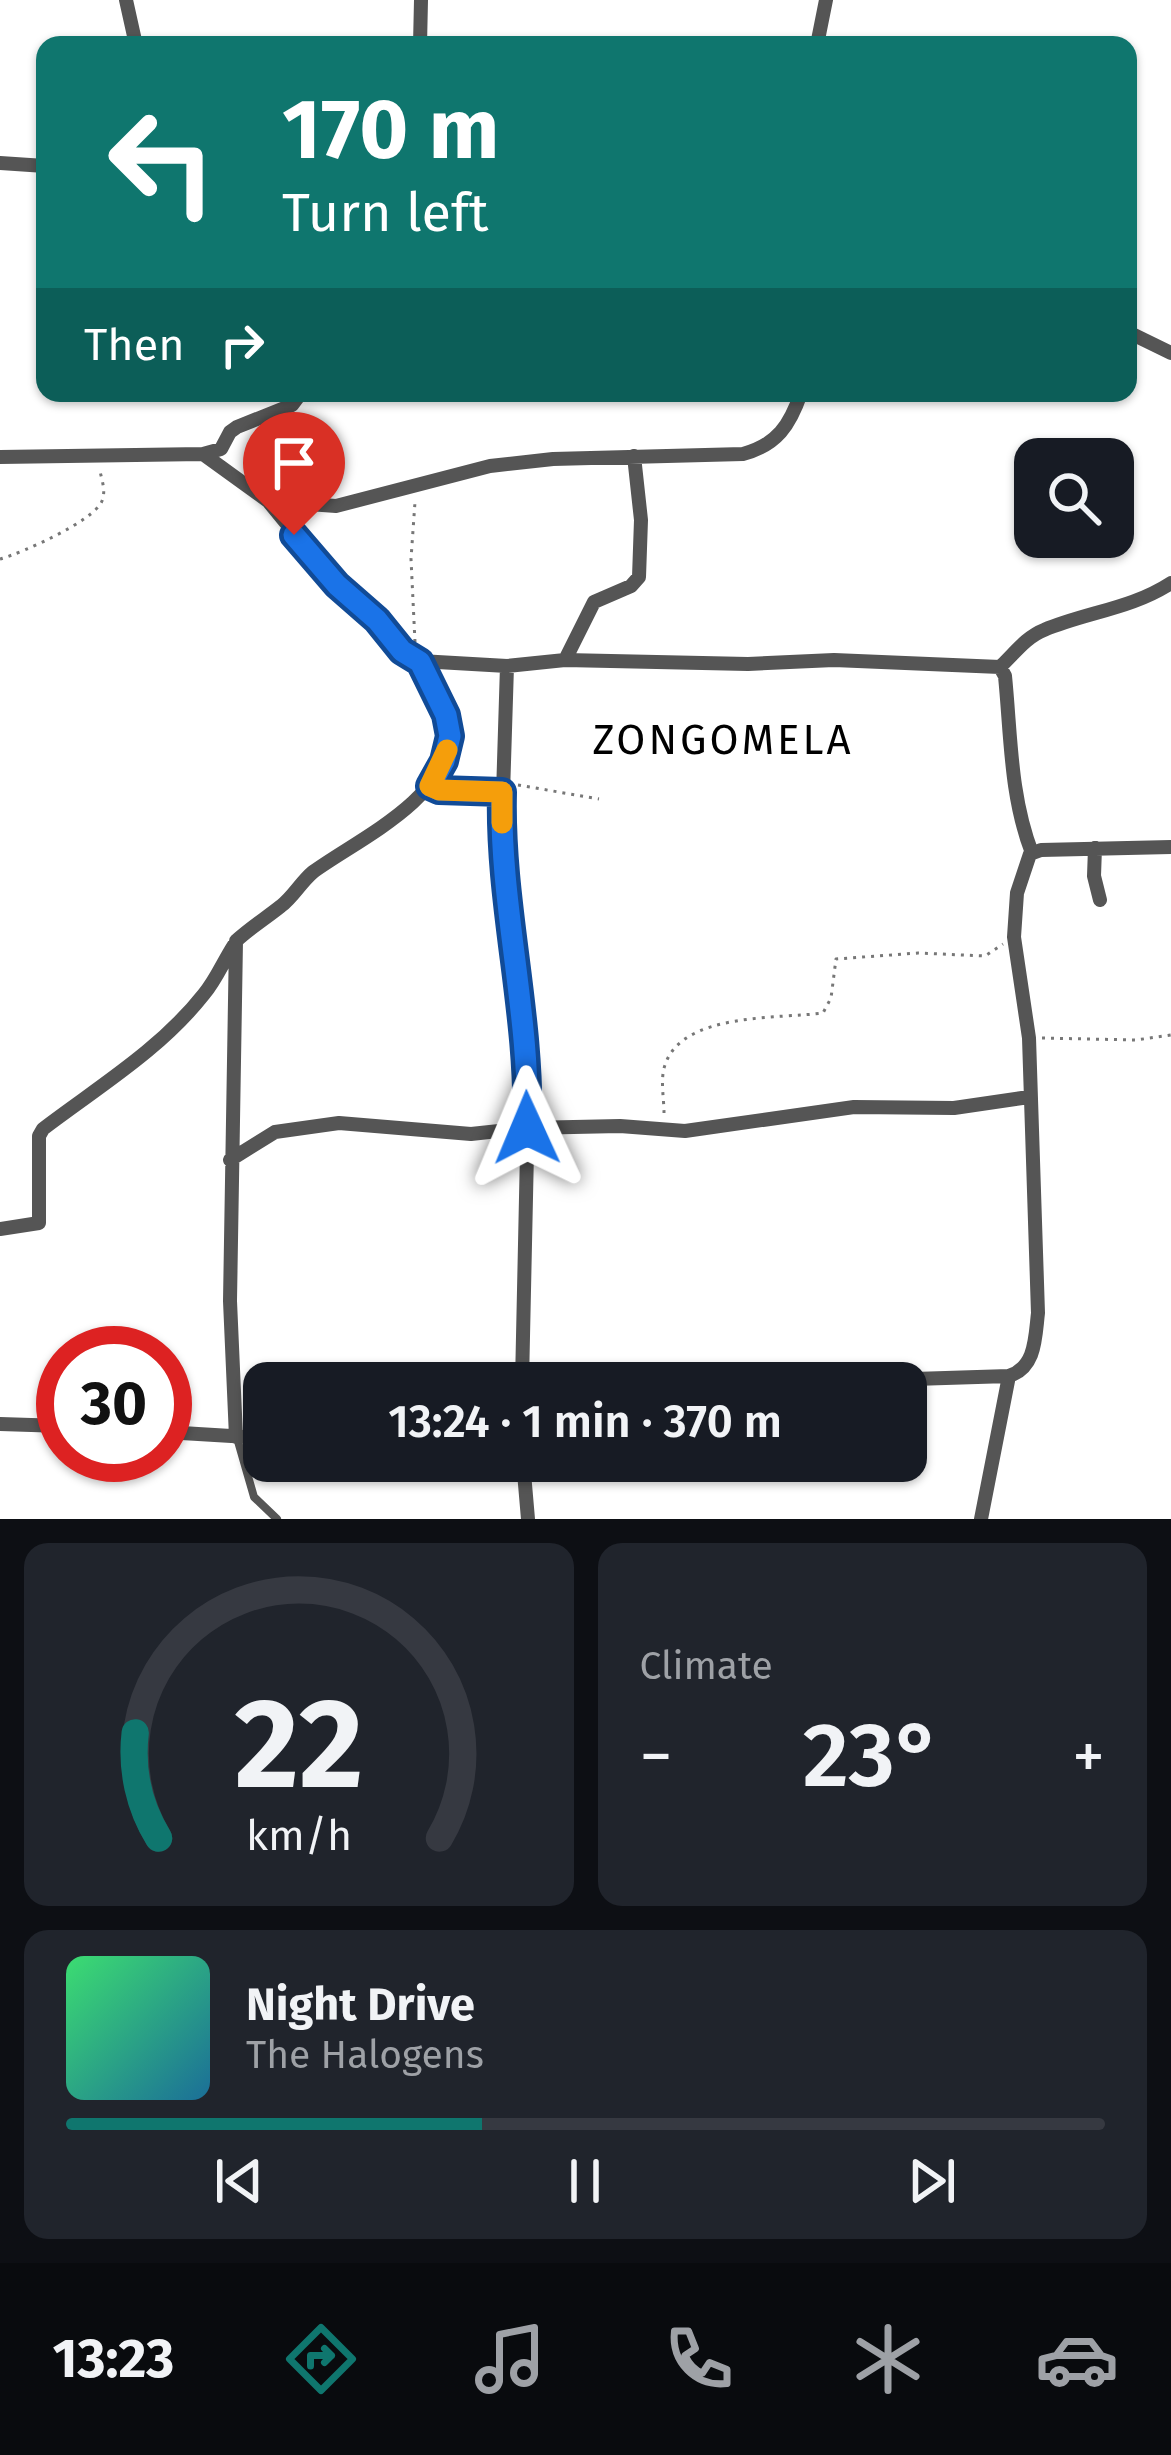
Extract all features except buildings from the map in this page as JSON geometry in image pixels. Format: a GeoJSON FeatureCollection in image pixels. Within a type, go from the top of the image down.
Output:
{"type":"FeatureCollection","features":[{"type":"Feature","properties":{"kind":"street"},"geometry":{"type":"LineString","coordinates":[[126,0],[134,36]]}},
{"type":"Feature","properties":{"kind":"street"},"geometry":{"type":"LineString","coordinates":[[420,36],[421,0]]}},
{"type":"Feature","properties":{"kind":"street"},"geometry":{"type":"LineString","coordinates":[[811,0],[819,28]]}},
{"type":"Feature","properties":{"kind":"street"},"geometry":{"type":"LineString","coordinates":[[818,36],[826,0]]}},
{"type":"Feature","properties":{"kind":"street"},"geometry":{"type":"LineString","coordinates":[[0,163],[36,165]]}},
{"type":"Feature","properties":{"kind":"street"},"geometry":{"type":"LineString","coordinates":[[1137,336],[1171,353]]}},
{"type":"Feature","properties":{"kind":"street"},"geometry":{"type":"LineString","coordinates":[[0,457],[202,454],[221,448],[237,427],[295,402]]}},
{"type":"Feature","properties":{"kind":"street"},"geometry":{"type":"LineString","coordinates":[[268,501],[330,507],[490,466],[553,459],[743,454],[781,434],[798,402]]}},
{"type":"Feature","properties":{"kind":"street"},"geometry":{"type":"LineString","coordinates":[[0,1229],[39,1223],[39,1136],[43,1130],[117,1076],[176,1024],[207,991],[236,941],[285,904],[310,874],[355,848],[430,786],[444,761],[450,736],[446,715],[417,660],[337,585],[268,501],[202,454]]}},
{"type":"Feature","properties":{"kind":"street"},"geometry":{"type":"LineString","coordinates":[[565,660],[594,602],[631,586],[639,577],[634,457]]}},
{"type":"Feature","properties":{"kind":"street"},"geometry":{"type":"LineString","coordinates":[[417,660],[507,665],[565,660],[834,661],[1000,668],[1045,629],[1124,607],[1171,583]]}},
{"type":"Feature","properties":{"kind":"street"},"geometry":{"type":"LineString","coordinates":[[507,665],[505,874],[524,1026],[527,1128],[522,1362]]}},
{"type":"Feature","properties":{"kind":"street"},"geometry":{"type":"LineString","coordinates":[[927,1379],[1009,1376],[1027,1365],[1038,1313],[1029,1038],[1014,928],[1022,872],[1032,853],[1011,762],[1005,676],[1000,668]]}},
{"type":"Feature","properties":{"kind":"street"},"geometry":{"type":"LineString","coordinates":[[430,786],[439,790],[503,787]]}},
{"type":"Feature","properties":{"kind":"street"},"geometry":{"type":"LineString","coordinates":[[1032,853],[1171,847]]}},
{"type":"Feature","properties":{"kind":"street"},"geometry":{"type":"LineString","coordinates":[[1095,848],[1094,876],[1100,900]]}},
{"type":"Feature","properties":{"kind":"street"},"geometry":{"type":"LineString","coordinates":[[236,941],[230,1160],[236,1437]]}},
{"type":"Feature","properties":{"kind":"street"},"geometry":{"type":"LineString","coordinates":[[230,1160],[275,1132],[312,1126],[358,1124],[471,1135],[527,1128],[688,1130],[854,1107],[954,1108],[1029,1097]]}},
{"type":"Feature","properties":{"kind":"street"},"geometry":{"type":"LineString","coordinates":[[981,1519],[1009,1376]]}},
{"type":"Feature","properties":{"kind":"street"},"geometry":{"type":"LineString","coordinates":[[0,1424],[36,1425]]}},
{"type":"Feature","properties":{"kind":"street"},"geometry":{"type":"LineString","coordinates":[[192,1434],[243,1437]]}},
{"type":"Feature","properties":{"kind":"street"},"geometry":{"type":"LineString","coordinates":[[525,1482],[528,1519]]}},
{"type":"Feature","properties":{"kind":"lane"},"geometry":{"type":"LineString","coordinates":[[236,1437],[256,1500],[253,1519]]}},
{"type":"Feature","properties":{"kind":"lane"},"geometry":{"type":"LineString","coordinates":[[256,1500],[277,1519]]}},
{"type":"Feature","properties":{"kind":"path"},"geometry":{"type":"LineString","coordinates":[[0,559],[36,548],[99,507],[104,496],[101,474],[88,455]]}},
{"type":"Feature","properties":{"kind":"path"},"geometry":{"type":"LineString","coordinates":[[416,488],[411,548],[417,660]]}},
{"type":"Feature","properties":{"kind":"path"},"geometry":{"type":"LineString","coordinates":[[503,787],[599,800]]}},
{"type":"Feature","properties":{"kind":"path"},"geometry":{"type":"LineString","coordinates":[[664,1130],[664,1069],[686,1038],[725,1022],[823,1013],[831,998],[834,964],[842,957],[985,956],[999,949],[1014,928]]}},
{"type":"Feature","properties":{"kind":"path"},"geometry":{"type":"LineString","coordinates":[[1029,1038],[1136,1040],[1171,1035]]}},
{"type":"Feature","properties":{"kind":"slow traffic"},"geometry":{"type":"LineString","coordinates":[[447,750],[430,786],[502,792],[502,823]]}},
{"type":"Feature","properties":{"kind":"district","name":"ZONGOMELA"},"geometry":{"type":"Point","coordinates":[723,739]}},
{"type":"Feature","properties":{"kind":"route"},"geometry":{"type":"LineString","coordinates":[[294,535],[402,651],[420,662],[446,715],[450,736],[444,761],[430,786],[502,792],[505,874],[524,1026],[527,1128]]}}]}
